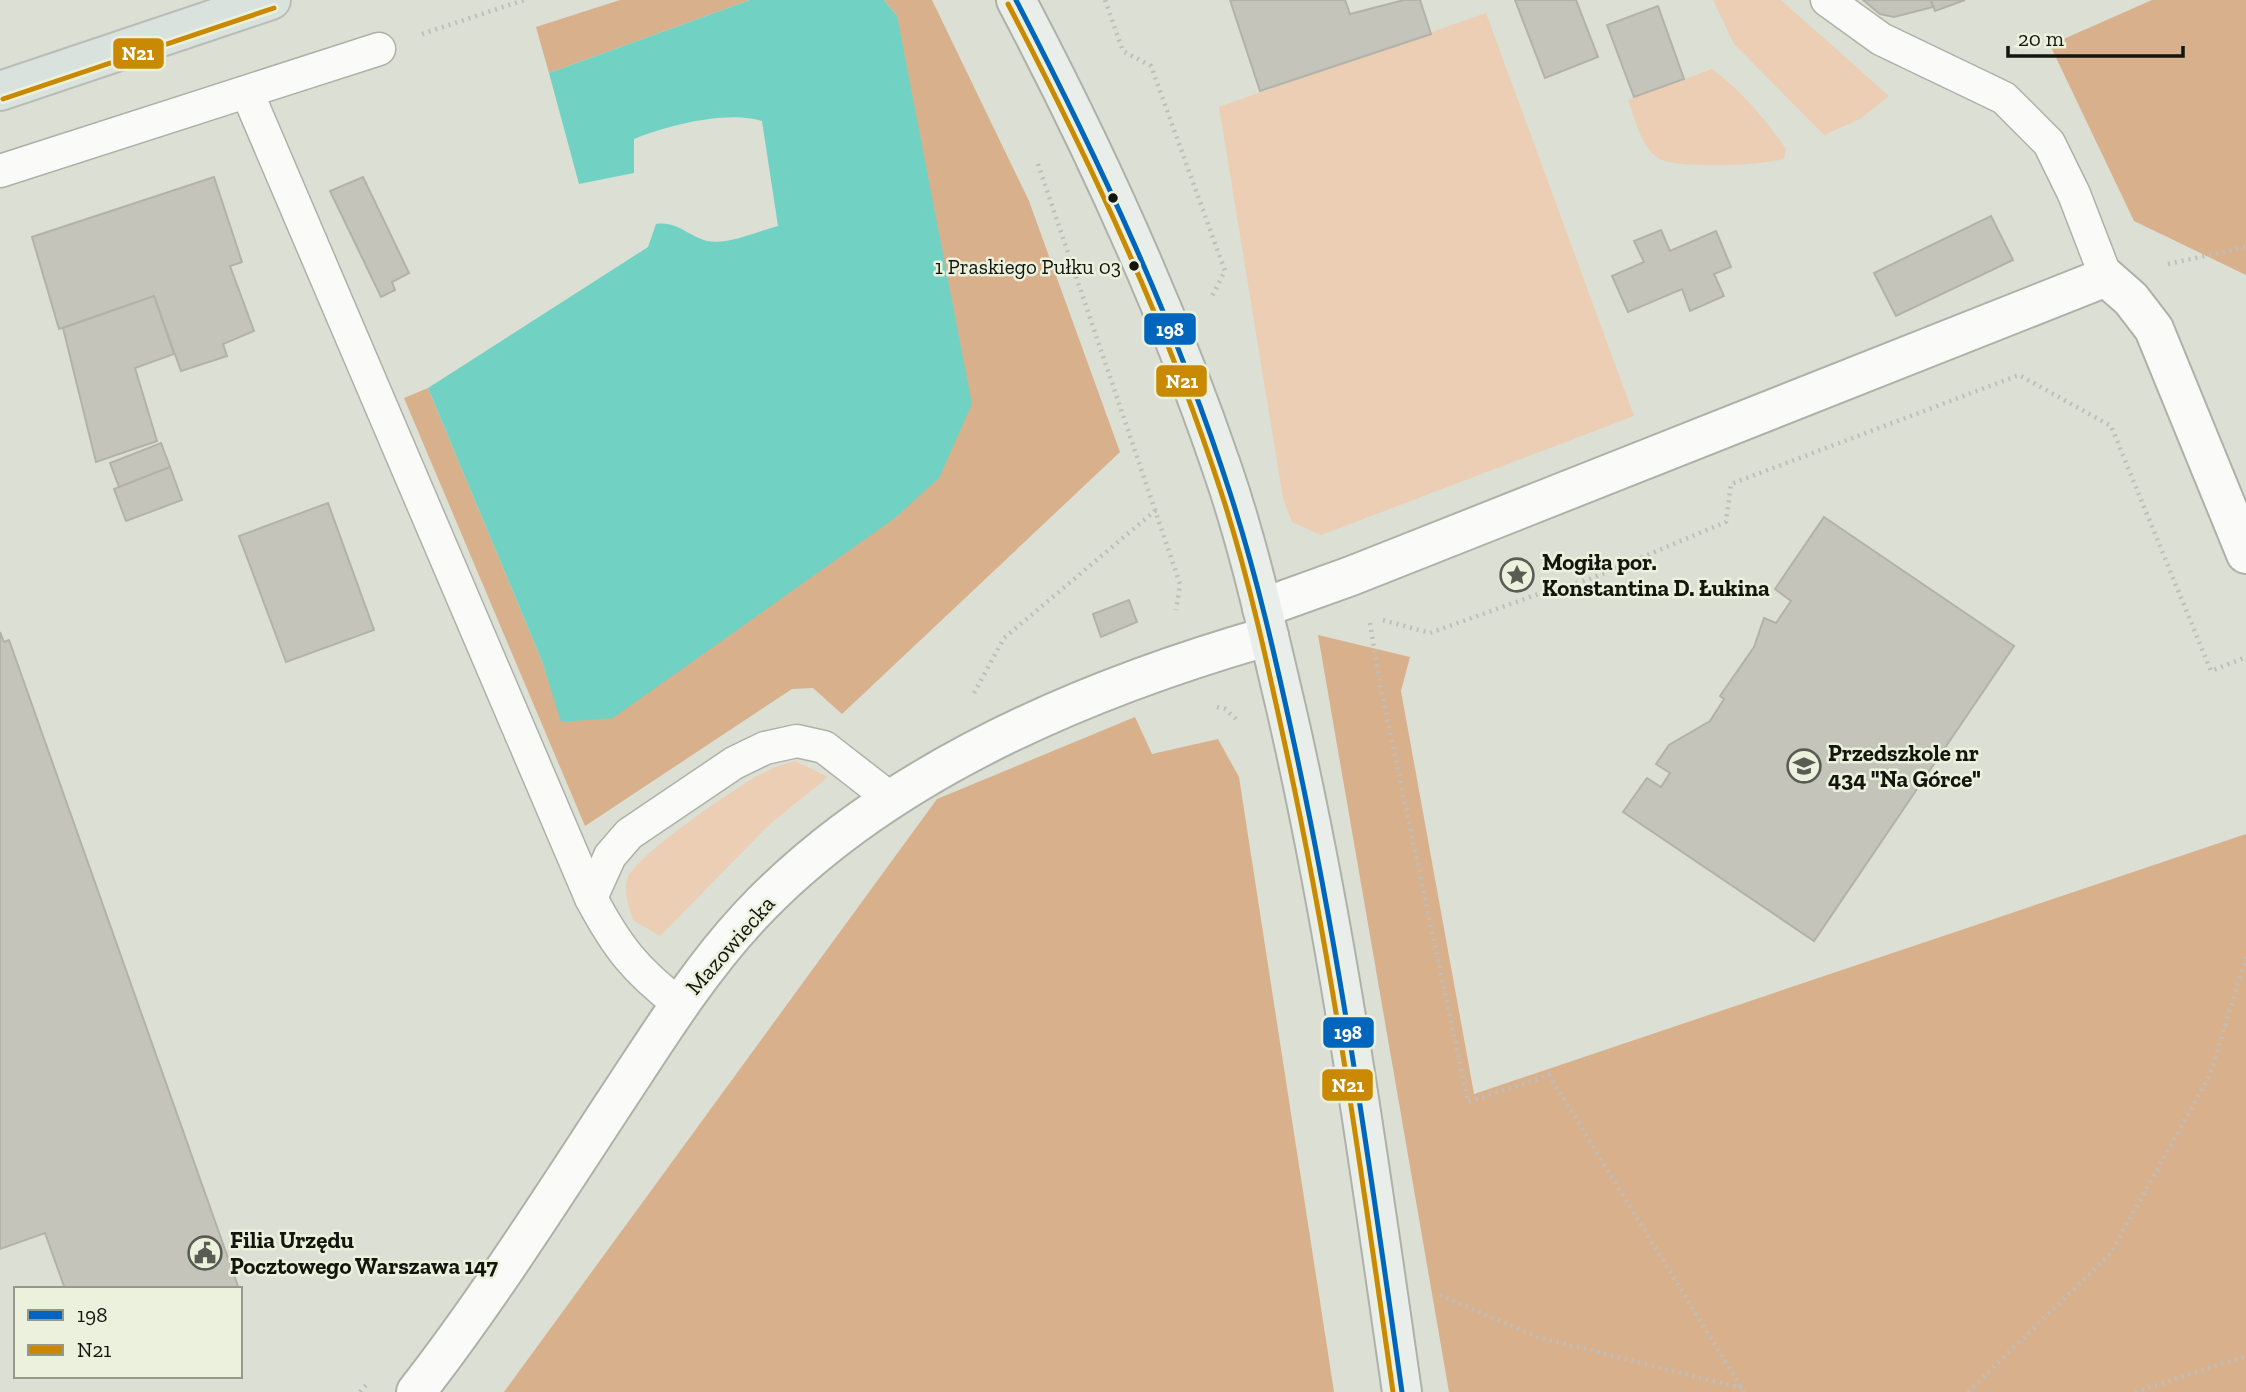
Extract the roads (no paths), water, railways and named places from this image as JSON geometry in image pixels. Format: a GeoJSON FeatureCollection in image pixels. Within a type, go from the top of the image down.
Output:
{"type":"FeatureCollection","features":[{"type":"Feature","properties":{"kind":"main road"},"geometry":{"type":"LineString","coordinates":[[0,91],[271,0]]}},
{"type":"Feature","properties":{"kind":"street"},"geometry":{"type":"LineString","coordinates":[[1016,0],[1058,80],[1182,359],[1223,471],[1265,622],[1313,831],[1385,1271],[1402,1392]]}},
{"type":"Feature","properties":{"kind":"street"},"geometry":{"type":"LineString","coordinates":[[1047,0],[1058,80]]}},
{"type":"Feature","properties":{"kind":"street"},"geometry":{"type":"LineString","coordinates":[[2106,277],[2130,299],[2154,329],[2246,554]]}},
{"type":"Feature","properties":{"kind":"street","name":"Mazowiecka"},"geometry":{"type":"LineString","coordinates":[[416,1392],[474,1318],[679,1004],[749,917],[815,856],[891,799],[966,755],[1047,715],[1207,654],[1351,576],[2106,277]]}},
{"type":"Feature","properties":{"kind":"lane"},"geometry":{"type":"LineString","coordinates":[[1827,0],[1881,39],[2004,98],[2049,143],[2074,194],[2106,277]]}},
{"type":"Feature","properties":{"kind":"lane"},"geometry":{"type":"LineString","coordinates":[[0,171],[379,49]]}},
{"type":"Feature","properties":{"kind":"lane"},"geometry":{"type":"LineString","coordinates":[[247,92],[591,898],[613,939],[642,976],[679,1004]]}},
{"type":"Feature","properties":{"kind":"lane"},"geometry":{"type":"LineString","coordinates":[[591,898],[610,856],[629,834],[734,763],[765,748],[797,741],[824,747],[891,799]]}},
{"type":"Feature","properties":{"kind":"water"},"geometry":{"type":"Polygon","coordinates":[[[750,0],[884,0],[897,16],[972,404],[939,478],[895,518],[613,718],[561,722],[542,661],[428,388],[648,247],[656,224],[670,225],[700,239],[715,242],[778,226],[762,121],[716,118],[680,124],[648,134],[634,139],[634,173],[579,184],[549,73],[750,0]]]}},
{"type":"Feature","properties":{"kind":"place","name":"1 Praskiego Pułku 03"},"geometry":{"type":"Point","coordinates":[1134,266]}},
{"type":"Feature","properties":{"kind":"place","name":"Mogiła por. Konstantina D. Łukina"},"geometry":{"type":"Point","coordinates":[1517,575]}},
{"type":"Feature","properties":{"kind":"place","name":"Przedszkole nr 434 \"Na Górce\""},"geometry":{"type":"Point","coordinates":[1804,766]}},
{"type":"Feature","properties":{"kind":"place","name":"Filia Urzędu Pocztowego Warszawa 147"},"geometry":{"type":"Point","coordinates":[205,1253]}}]}
